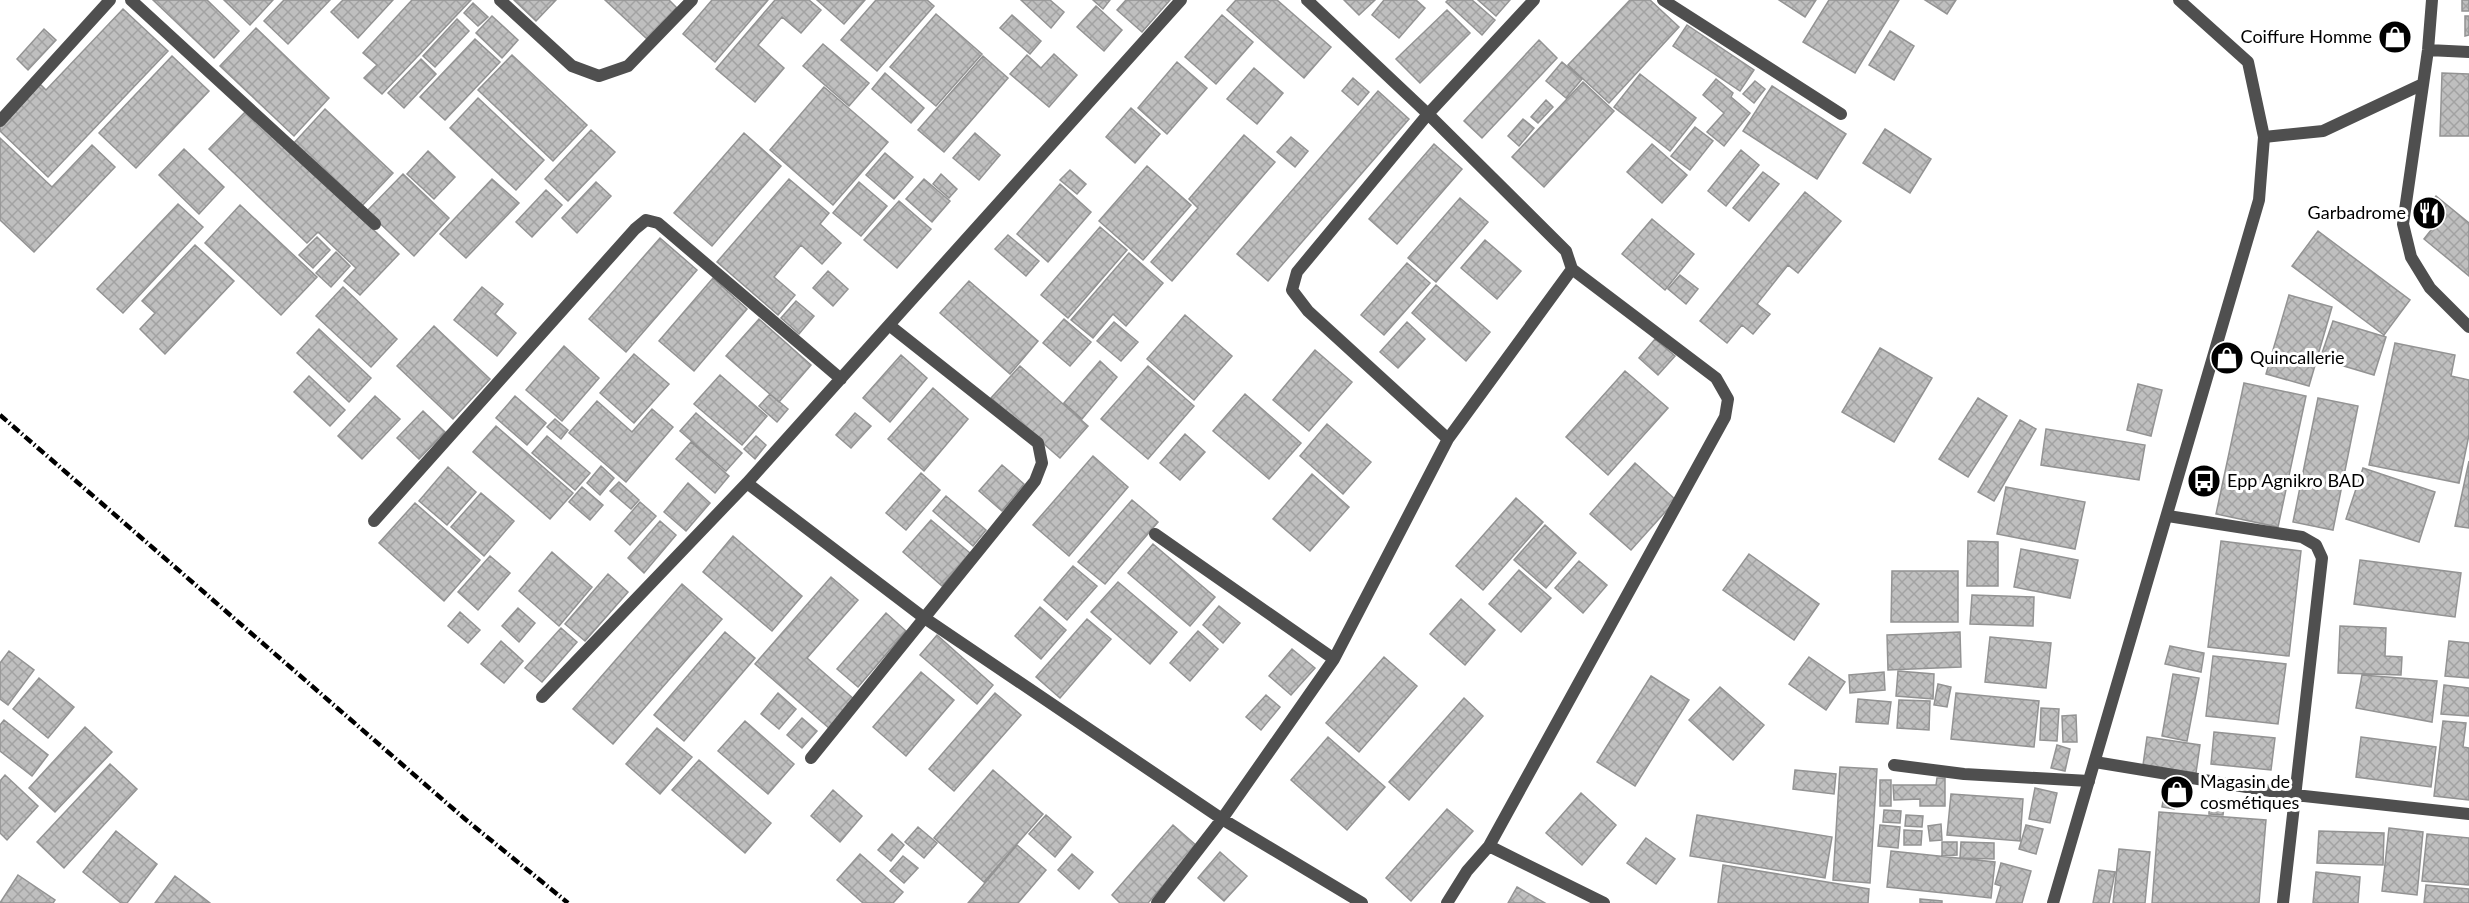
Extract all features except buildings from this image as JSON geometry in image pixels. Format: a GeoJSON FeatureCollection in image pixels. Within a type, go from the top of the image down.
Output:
{"type":"FeatureCollection","features":[{"type":"Feature","properties":{"kind":"street"},"geometry":{"type":"LineString","coordinates":[[0,121],[110,0]]}},
{"type":"Feature","properties":{"kind":"street"},"geometry":{"type":"LineString","coordinates":[[131,0],[375,224]]}},
{"type":"Feature","properties":{"kind":"street"},"geometry":{"type":"LineString","coordinates":[[500,0],[572,66],[599,76],[628,66],[692,0]]}},
{"type":"Feature","properties":{"kind":"street"},"geometry":{"type":"LineString","coordinates":[[542,697],[747,483],[1182,0]]}},
{"type":"Feature","properties":{"kind":"street"},"geometry":{"type":"LineString","coordinates":[[1306,0],[1428,114],[1566,251],[1572,269],[1716,378],[1728,399],[1725,417],[1489,846],[1467,871],[1447,903]]}},
{"type":"Feature","properties":{"kind":"street"},"geometry":{"type":"LineString","coordinates":[[1448,439],[1308,311],[1292,290],[1297,272],[1428,114],[1534,0]]}},
{"type":"Feature","properties":{"kind":"street"},"geometry":{"type":"LineString","coordinates":[[1663,0],[1841,114]]}},
{"type":"Feature","properties":{"kind":"street"},"geometry":{"type":"LineString","coordinates":[[2053,903],[2259,200],[2264,137],[2248,62],[2179,0]]}},
{"type":"Feature","properties":{"kind":"street"},"geometry":{"type":"LineString","coordinates":[[2432,0],[2428,50],[2403,224],[2411,257],[2430,288],[2469,327]]}},
{"type":"Feature","properties":{"kind":"street"},"geometry":{"type":"LineString","coordinates":[[2428,50],[2469,52]]}},
{"type":"Feature","properties":{"kind":"street"},"geometry":{"type":"LineString","coordinates":[[2264,137],[2323,131],[2423,84]]}},
{"type":"Feature","properties":{"kind":"street"},"geometry":{"type":"LineString","coordinates":[[374,521],[635,229],[646,220],[658,223],[841,379]]}},
{"type":"Feature","properties":{"kind":"street"},"geometry":{"type":"LineString","coordinates":[[1157,903],[1222,819],[1334,658],[1448,439],[1572,269]]}},
{"type":"Feature","properties":{"kind":"street"},"geometry":{"type":"LineString","coordinates":[[811,758],[1035,481],[1042,463],[1038,443],[889,325]]}},
{"type":"Feature","properties":{"kind":"street"},"geometry":{"type":"LineString","coordinates":[[747,483],[923,617],[1222,819],[1362,903]]}},
{"type":"Feature","properties":{"kind":"street"},"geometry":{"type":"LineString","coordinates":[[2168,516],[2302,537],[2316,545],[2322,558],[2283,903]]}},
{"type":"Feature","properties":{"kind":"street"},"geometry":{"type":"LineString","coordinates":[[1155,534],[1334,658]]}},
{"type":"Feature","properties":{"kind":"street"},"geometry":{"type":"LineString","coordinates":[[2095,762],[2295,795],[2469,814]]}},
{"type":"Feature","properties":{"kind":"street"},"geometry":{"type":"LineString","coordinates":[[1894,765],[1964,774],[2089,781]]}},
{"type":"Feature","properties":{"kind":"street"},"geometry":{"type":"LineString","coordinates":[[1489,846],[1604,903]]}},
{"type":"Feature","properties":{"kind":"railway"},"geometry":{"type":"LineString","coordinates":[[0,415],[465,819],[568,903]]}},
{"type":"Feature","properties":{"kind":"place","name":"Coiffure Homme"},"geometry":{"type":"Point","coordinates":[2395,37]}},
{"type":"Feature","properties":{"kind":"place","name":"Garbadrome"},"geometry":{"type":"Point","coordinates":[2429,213]}},
{"type":"Feature","properties":{"kind":"place","name":"Quincallerie"},"geometry":{"type":"Point","coordinates":[2227,358]}},
{"type":"Feature","properties":{"kind":"place","name":"Epp Agnikro BAD"},"geometry":{"type":"Point","coordinates":[2204,481]}},
{"type":"Feature","properties":{"kind":"place","name":"Magasin de cosmétiques"},"geometry":{"type":"Point","coordinates":[2177,792]}}]}
